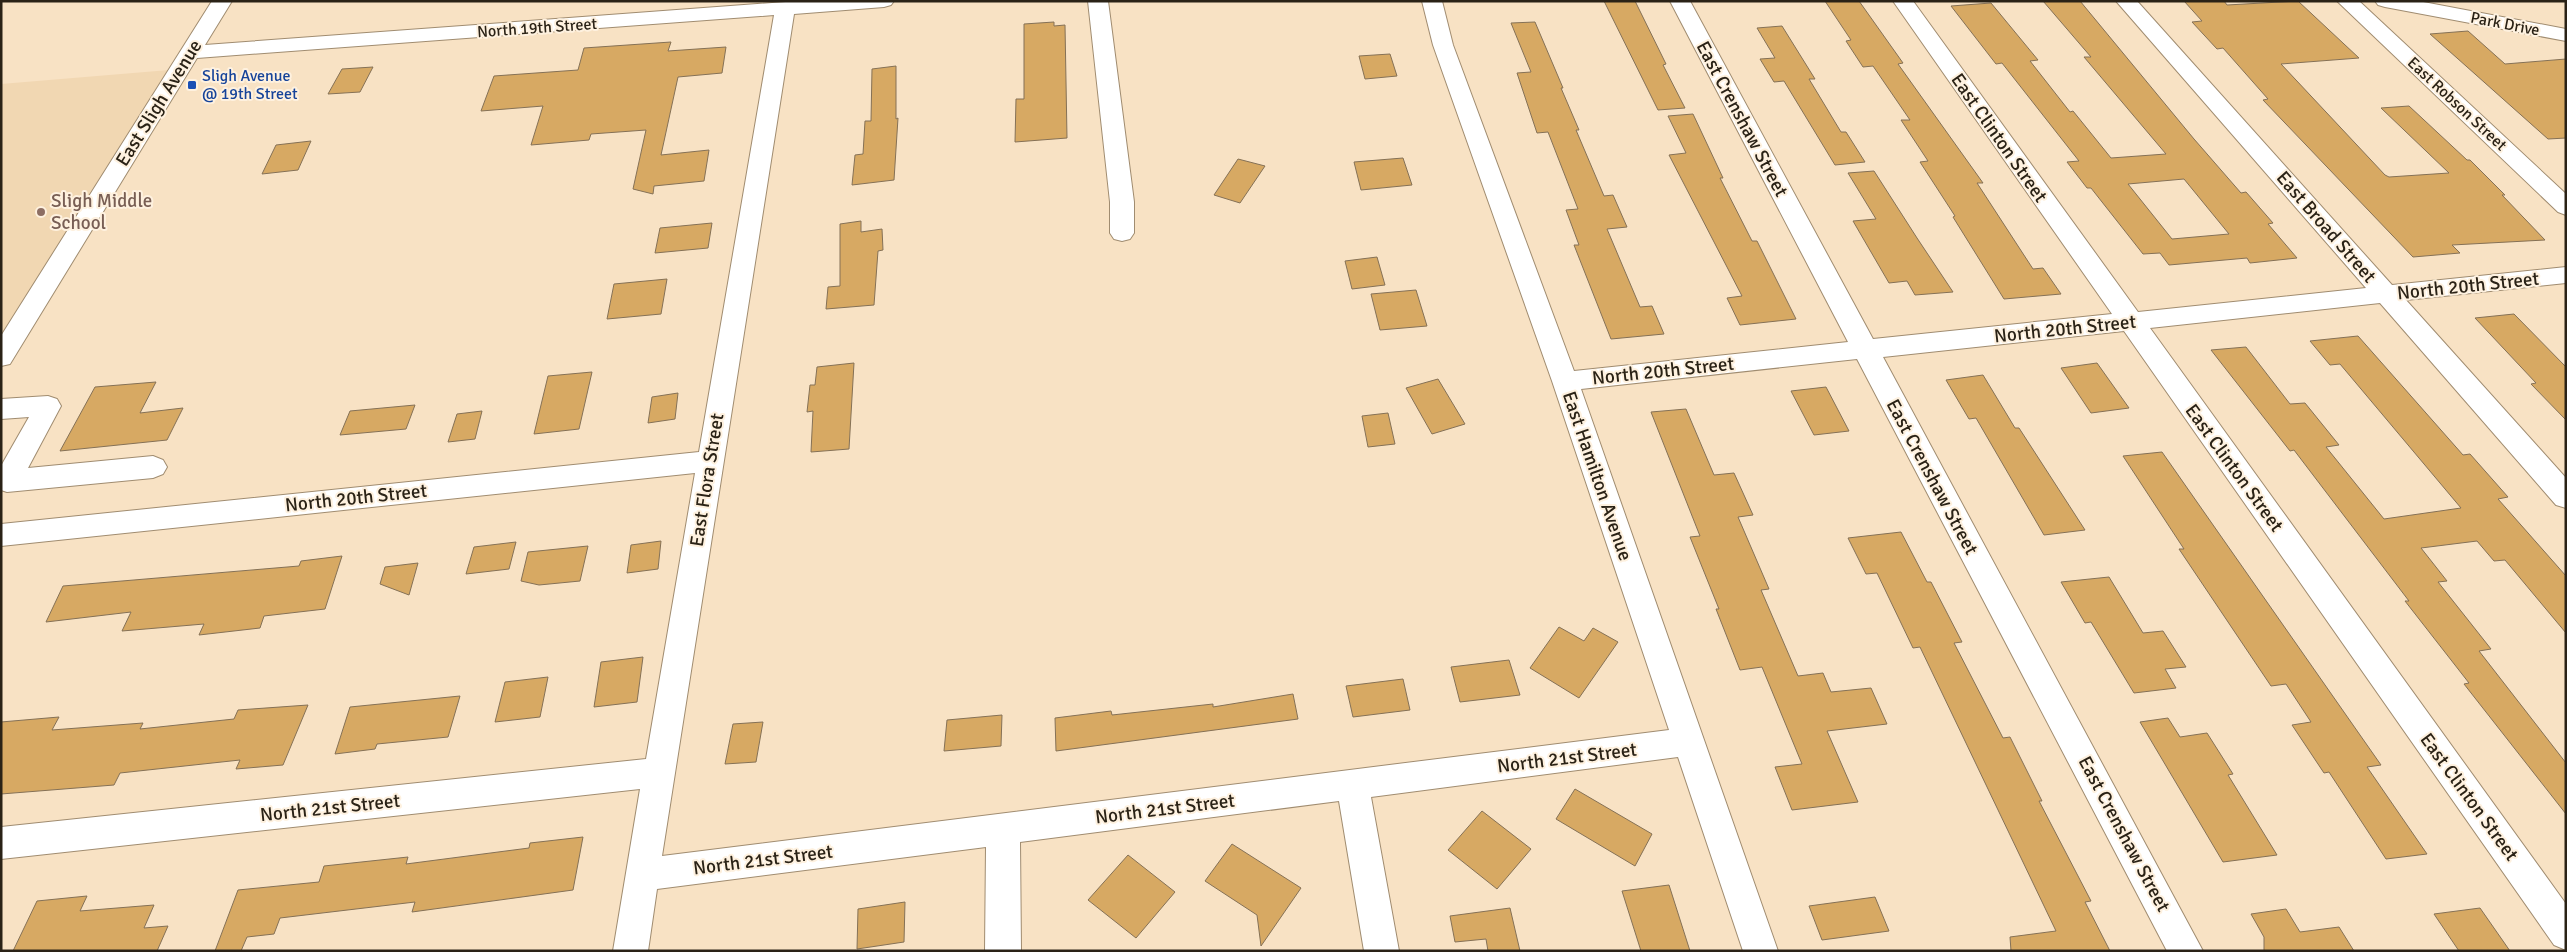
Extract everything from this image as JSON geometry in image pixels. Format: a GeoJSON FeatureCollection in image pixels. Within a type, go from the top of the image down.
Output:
{"type":"FeatureCollection","features":[{"type":"Feature","properties":{"kind":"street","name":"East Sligh Avenue"},"geometry":{"type":"LineString","coordinates":[[1,357],[222,1]]}},
{"type":"Feature","properties":{"kind":"street","name":"North 19th Street"},"geometry":{"type":"LineString","coordinates":[[190,52],[785,10],[884,1]]}},
{"type":"Feature","properties":{"kind":"street"},"geometry":{"type":"LineString","coordinates":[[1098,1],[1107,90],[1122,202],[1122,233]]}},
{"type":"Feature","properties":{"kind":"street","name":"East Hamilton Avenue"},"geometry":{"type":"LineString","coordinates":[[1432,1],[1443,45],[1565,381],[1761,951]]}},
{"type":"Feature","properties":{"kind":"street","name":"East Crenshaw Street"},"geometry":{"type":"LineString","coordinates":[[1680,1],[1864,350],[2186,951]]}},
{"type":"Feature","properties":{"kind":"street","name":"East Clinton Street"},"geometry":{"type":"LineString","coordinates":[[1903,1],[2566,933]]}},
{"type":"Feature","properties":{"kind":"street","name":"East Broad Street"},"geometry":{"type":"LineString","coordinates":[[2126,1],[2566,497]]}},
{"type":"Feature","properties":{"kind":"street","name":"East Robson Street"},"geometry":{"type":"LineString","coordinates":[[2347,1],[2566,206]]}},
{"type":"Feature","properties":{"kind":"street","name":"Park Drive"},"geometry":{"type":"LineString","coordinates":[[2386,1],[2566,35]]}},
{"type":"Feature","properties":{"kind":"street","name":"East Flora Street"},"geometry":{"type":"LineString","coordinates":[[630,951],[785,10]]}},
{"type":"Feature","properties":{"kind":"street","name":"North 20th Street"},"geometry":{"type":"LineString","coordinates":[[1565,381],[2566,275]]}},
{"type":"Feature","properties":{"kind":"street"},"geometry":{"type":"LineString","coordinates":[[1,317],[30,310]]}},
{"type":"Feature","properties":{"kind":"street"},"geometry":{"type":"LineString","coordinates":[[1,409],[48,406],[7,481],[153,468]]}},
{"type":"Feature","properties":{"kind":"street","name":"North 20th Street"},"geometry":{"type":"LineString","coordinates":[[1,534],[710,461]]}},
{"type":"Feature","properties":{"kind":"street","name":"North 21st Street"},"geometry":{"type":"LineString","coordinates":[[642,875],[1688,742]]}},
{"type":"Feature","properties":{"kind":"street","name":"North 21st Street"},"geometry":{"type":"LineString","coordinates":[[1,843],[659,772]]}},
{"type":"Feature","properties":{"kind":"street"},"geometry":{"type":"LineString","coordinates":[[1353,785],[1382,951]]}},
{"type":"Feature","properties":{"kind":"street"},"geometry":{"type":"LineString","coordinates":[[1003,829],[1003,951]]}},
{"type":"Feature","properties":{"kind":"shaded area","name":"Sligh Middle School"},"geometry":{"type":"Polygon","coordinates":[[[169,70],[1,341],[1,84],[169,70]]]}},
{"type":"Feature","properties":{"kind":"building"},"geometry":{"type":"Polygon","coordinates":[[[1604,1],[1635,1],[1666,64],[1663,65],[1685,108],[1658,110],[1604,1]]]}},
{"type":"Feature","properties":{"kind":"building"},"geometry":{"type":"Polygon","coordinates":[[[1825,1],[1859,1],[1903,63],[1898,64],[1983,183],[1977,183],[2033,269],[2043,268],[2061,294],[2004,299],[1953,217],[1955,216],[1920,162],[1928,161],[1901,120],[1910,120],[1873,66],[1863,67],[1846,41],[1851,40],[1825,1]]]}},
{"type":"Feature","properties":{"kind":"building"},"geometry":{"type":"Polygon","coordinates":[[[2043,1],[2080,1],[2194,139],[2241,193],[2246,192],[2273,223],[2268,224],[2297,258],[2250,263],[2247,258],[2169,265],[2160,253],[2143,254],[2091,188],[2087,188],[2067,162],[2079,161],[2002,63],[1996,64],[1951,6],[1991,3],[2038,60],[2030,61],[2070,112],[2073,111],[2111,158],[2166,154],[2084,57],[2091,57],[2043,1]],[[2184,179],[2128,184],[2172,239],[2229,234],[2184,179]]]}},
{"type":"Feature","properties":{"kind":"building"},"geometry":{"type":"Polygon","coordinates":[[[2184,1],[2224,1],[2227,5],[2298,1],[2359,58],[2281,64],[2385,175],[2389,177],[2449,173],[2381,108],[2409,106],[2467,160],[2470,160],[2505,195],[2502,195],[2545,240],[2452,245],[2460,253],[2413,257],[2263,100],[2268,99],[2223,48],[2217,49],[2192,22],[2202,21],[2184,1]]]}},
{"type":"Feature","properties":{"kind":"building"},"geometry":{"type":"Polygon","coordinates":[[[1054,22],[1054,26],[1065,25],[1067,138],[1015,142],[1016,99],[1024,99],[1024,24],[1054,22]]]}},
{"type":"Feature","properties":{"kind":"building"},"geometry":{"type":"Polygon","coordinates":[[[1535,22],[1579,130],[1576,130],[1604,196],[1613,195],[1627,227],[1607,229],[1640,307],[1652,306],[1664,334],[1611,339],[1574,245],[1579,245],[1566,210],[1578,209],[1548,132],[1537,133],[1517,73],[1531,72],[1511,23],[1535,22]]]}},
{"type":"Feature","properties":{"kind":"building"},"geometry":{"type":"Polygon","coordinates":[[[1782,26],[1815,79],[1809,79],[1841,132],[1846,132],[1865,162],[1835,165],[1784,81],[1774,82],[1760,59],[1775,58],[1757,28],[1782,26]]]}},
{"type":"Feature","properties":{"kind":"building"},"geometry":{"type":"Polygon","coordinates":[[[2468,31],[2505,64],[2566,59],[2566,138],[2548,139],[2430,34],[2468,31]]]}},
{"type":"Feature","properties":{"kind":"building"},"geometry":{"type":"Polygon","coordinates":[[[671,42],[668,51],[726,47],[722,73],[678,77],[661,155],[709,150],[704,181],[654,186],[653,194],[633,189],[646,130],[591,134],[589,140],[531,145],[543,106],[481,111],[494,76],[578,70],[584,48],[671,42]]]}},
{"type":"Feature","properties":{"kind":"building"},"geometry":{"type":"Polygon","coordinates":[[[1390,54],[1397,76],[1365,79],[1359,56],[1390,54]]]}},
{"type":"Feature","properties":{"kind":"building"},"geometry":{"type":"Polygon","coordinates":[[[896,66],[896,119],[898,118],[894,180],[852,185],[855,155],[863,154],[865,121],[871,121],[872,69],[896,66]]]}},
{"type":"Feature","properties":{"kind":"building"},"geometry":{"type":"Polygon","coordinates":[[[373,67],[360,92],[328,94],[342,69],[373,67]]]}},
{"type":"Feature","properties":{"kind":"building"},"geometry":{"type":"Polygon","coordinates":[[[1693,114],[1723,178],[1720,178],[1752,241],[1757,241],[1796,319],[1740,325],[1727,298],[1742,296],[1669,155],[1686,153],[1668,116],[1693,114]]]}},
{"type":"Feature","properties":{"kind":"building"},"geometry":{"type":"Polygon","coordinates":[[[311,141],[298,170],[262,174],[276,145],[311,141]]]}},
{"type":"Feature","properties":{"kind":"building"},"geometry":{"type":"Polygon","coordinates":[[[1403,158],[1412,185],[1361,190],[1354,162],[1403,158]]]}},
{"type":"Feature","properties":{"kind":"building"},"geometry":{"type":"Polygon","coordinates":[[[1238,159],[1265,166],[1240,203],[1214,195],[1238,159]]]}},
{"type":"Feature","properties":{"kind":"building"},"geometry":{"type":"Polygon","coordinates":[[[1874,171],[1953,292],[1915,295],[1907,281],[1889,283],[1853,221],[1876,219],[1848,173],[1874,171]]]}},
{"type":"Feature","properties":{"kind":"building"},"geometry":{"type":"Polygon","coordinates":[[[861,221],[861,232],[882,229],[883,250],[878,251],[874,305],[826,309],[828,287],[840,286],[840,224],[861,221]]]}},
{"type":"Feature","properties":{"kind":"building"},"geometry":{"type":"Polygon","coordinates":[[[712,223],[708,248],[655,253],[660,228],[712,223]]]}},
{"type":"Feature","properties":{"kind":"building"},"geometry":{"type":"Polygon","coordinates":[[[1377,257],[1385,285],[1352,289],[1345,261],[1377,257]]]}},
{"type":"Feature","properties":{"kind":"building"},"geometry":{"type":"Polygon","coordinates":[[[667,279],[661,314],[607,319],[614,284],[667,279]]]}},
{"type":"Feature","properties":{"kind":"building"},"geometry":{"type":"Polygon","coordinates":[[[1416,290],[1427,326],[1380,330],[1371,294],[1416,290]]]}},
{"type":"Feature","properties":{"kind":"building"},"geometry":{"type":"Polygon","coordinates":[[[2514,314],[2566,367],[2566,420],[2531,384],[2536,383],[2475,318],[2514,314]]]}},
{"type":"Feature","properties":{"kind":"building"},"geometry":{"type":"Polygon","coordinates":[[[2358,336],[2463,455],[2470,454],[2508,497],[2498,499],[2566,576],[2566,633],[2505,560],[2494,561],[2477,541],[2421,548],[2447,581],[2438,582],[2491,649],[2479,651],[2566,763],[2566,814],[2464,684],[2469,683],[2405,601],[2409,601],[2294,450],[2290,451],[2211,350],[2246,347],[2290,404],[2305,403],[2339,445],[2326,447],[2384,519],[2461,508],[2340,364],[2330,365],[2310,341],[2358,336]]]}},
{"type":"Feature","properties":{"kind":"building"},"geometry":{"type":"Polygon","coordinates":[[[854,363],[849,449],[811,452],[813,411],[807,412],[810,385],[815,385],[817,367],[854,363]]]}},
{"type":"Feature","properties":{"kind":"building"},"geometry":{"type":"Polygon","coordinates":[[[2097,363],[2129,408],[2091,413],[2061,368],[2097,363]]]}},
{"type":"Feature","properties":{"kind":"building"},"geometry":{"type":"Polygon","coordinates":[[[592,372],[579,429],[534,434],[548,376],[592,372]]]}},
{"type":"Feature","properties":{"kind":"building"},"geometry":{"type":"Polygon","coordinates":[[[1983,375],[2015,428],[2019,428],[2085,530],[2044,535],[1976,418],[1969,419],[1946,380],[1983,375]]]}},
{"type":"Feature","properties":{"kind":"building"},"geometry":{"type":"Polygon","coordinates":[[[1438,379],[1465,424],[1432,434],[1406,388],[1438,379]]]}},
{"type":"Feature","properties":{"kind":"building"},"geometry":{"type":"Polygon","coordinates":[[[156,382],[140,413],[183,408],[167,440],[60,451],[95,387],[156,382]]]}},
{"type":"Feature","properties":{"kind":"building"},"geometry":{"type":"Polygon","coordinates":[[[1826,387],[1849,431],[1814,435],[1791,391],[1826,387]]]}},
{"type":"Feature","properties":{"kind":"building"},"geometry":{"type":"Polygon","coordinates":[[[678,393],[675,419],[648,423],[652,397],[678,393]]]}},
{"type":"Feature","properties":{"kind":"building"},"geometry":{"type":"Polygon","coordinates":[[[415,405],[406,429],[340,435],[350,411],[415,405]]]}},
{"type":"Feature","properties":{"kind":"building"},"geometry":{"type":"Polygon","coordinates":[[[1686,409],[1714,475],[1734,473],[1753,515],[1738,517],[1769,589],[1761,590],[1798,676],[1823,673],[1831,692],[1871,688],[1887,724],[1827,731],[1858,802],[1792,810],[1775,767],[1802,764],[1762,667],[1740,670],[1716,609],[1719,609],[1690,537],[1700,536],[1651,412],[1686,409]]]}},
{"type":"Feature","properties":{"kind":"building"},"geometry":{"type":"Polygon","coordinates":[[[482,411],[475,439],[448,442],[457,414],[482,411]]]}},
{"type":"Feature","properties":{"kind":"building"},"geometry":{"type":"Polygon","coordinates":[[[1388,413],[1395,444],[1368,447],[1362,416],[1388,413]]]}},
{"type":"Feature","properties":{"kind":"building"},"geometry":{"type":"Polygon","coordinates":[[[2162,452],[2381,765],[2367,767],[2427,854],[2386,859],[2329,772],[2324,773],[2292,725],[2311,722],[2286,684],[2271,686],[2179,549],[2184,549],[2123,456],[2162,452]]]}},
{"type":"Feature","properties":{"kind":"building"},"geometry":{"type":"Polygon","coordinates":[[[1901,532],[1927,582],[1931,582],[1962,642],[1954,643],[2003,738],[2010,737],[2042,801],[2039,801],[2091,901],[2085,902],[2110,951],[2011,951],[2010,937],[2056,931],[1920,647],[1913,648],[1877,573],[1866,574],[1848,538],[1901,532]]]}},
{"type":"Feature","properties":{"kind":"building"},"geometry":{"type":"Polygon","coordinates":[[[661,541],[658,569],[627,573],[631,545],[661,541]]]}},
{"type":"Feature","properties":{"kind":"building"},"geometry":{"type":"Polygon","coordinates":[[[516,542],[509,569],[466,574],[474,547],[516,542]]]}},
{"type":"Feature","properties":{"kind":"building"},"geometry":{"type":"Polygon","coordinates":[[[588,546],[580,581],[539,585],[521,581],[528,552],[588,546]]]}},
{"type":"Feature","properties":{"kind":"building"},"geometry":{"type":"Polygon","coordinates":[[[342,556],[325,609],[264,616],[260,628],[199,635],[204,624],[122,631],[131,612],[46,622],[63,586],[299,566],[301,561],[342,556]]]}},
{"type":"Feature","properties":{"kind":"building"},"geometry":{"type":"Polygon","coordinates":[[[418,563],[409,595],[380,584],[385,567],[418,563]]]}},
{"type":"Feature","properties":{"kind":"building"},"geometry":{"type":"Polygon","coordinates":[[[2109,577],[2143,633],[2163,631],[2186,667],[2165,669],[2176,688],[2134,693],[2091,622],[2085,623],[2061,582],[2109,577]]]}},
{"type":"Feature","properties":{"kind":"building"},"geometry":{"type":"Polygon","coordinates":[[[1559,627],[1584,641],[1593,628],[1618,642],[1579,698],[1530,668],[1559,627]]]}},
{"type":"Feature","properties":{"kind":"building"},"geometry":{"type":"Polygon","coordinates":[[[643,657],[637,702],[594,707],[601,662],[643,657]]]}},
{"type":"Feature","properties":{"kind":"building"},"geometry":{"type":"Polygon","coordinates":[[[1509,660],[1520,695],[1460,702],[1451,667],[1509,660]]]}},
{"type":"Feature","properties":{"kind":"building"},"geometry":{"type":"Polygon","coordinates":[[[548,677],[540,717],[495,722],[505,682],[548,677]]]}},
{"type":"Feature","properties":{"kind":"building"},"geometry":{"type":"Polygon","coordinates":[[[1403,679],[1410,710],[1353,717],[1346,686],[1403,679]]]}},
{"type":"Feature","properties":{"kind":"building"},"geometry":{"type":"Polygon","coordinates":[[[1293,694],[1298,719],[1056,751],[1055,718],[1111,711],[1112,715],[1213,704],[1213,707],[1293,694]]]}},
{"type":"Feature","properties":{"kind":"building"},"geometry":{"type":"Polygon","coordinates":[[[460,696],[448,737],[377,744],[375,749],[335,754],[350,707],[460,696]]]}},
{"type":"Feature","properties":{"kind":"building"},"geometry":{"type":"Polygon","coordinates":[[[308,705],[283,765],[236,769],[240,760],[120,773],[114,785],[1,794],[1,722],[59,717],[52,730],[143,723],[140,729],[234,719],[238,710],[308,705]]]}},
{"type":"Feature","properties":{"kind":"building"},"geometry":{"type":"Polygon","coordinates":[[[1002,715],[1001,746],[944,751],[947,720],[1002,715]]]}},
{"type":"Feature","properties":{"kind":"building"},"geometry":{"type":"Polygon","coordinates":[[[2168,718],[2180,737],[2207,733],[2233,774],[2228,775],[2277,855],[2223,862],[2140,722],[2168,718]]]}},
{"type":"Feature","properties":{"kind":"building"},"geometry":{"type":"Polygon","coordinates":[[[763,722],[756,762],[725,764],[733,724],[763,722]]]}},
{"type":"Feature","properties":{"kind":"building"},"geometry":{"type":"Polygon","coordinates":[[[1575,789],[1652,834],[1635,866],[1556,819],[1575,789]]]}},
{"type":"Feature","properties":{"kind":"building"},"geometry":{"type":"Polygon","coordinates":[[[1482,811],[1531,849],[1497,889],[1448,850],[1482,811]]]}},
{"type":"Feature","properties":{"kind":"building"},"geometry":{"type":"Polygon","coordinates":[[[583,837],[573,890],[412,912],[415,902],[280,918],[274,934],[247,937],[241,951],[215,951],[238,890],[319,882],[324,866],[408,857],[406,864],[529,848],[530,843],[583,837]]]}},
{"type":"Feature","properties":{"kind":"building"},"geometry":{"type":"Polygon","coordinates":[[[1232,844],[1301,888],[1261,946],[1257,915],[1205,881],[1232,844]]]}},
{"type":"Feature","properties":{"kind":"building"},"geometry":{"type":"Polygon","coordinates":[[[1128,855],[1175,892],[1136,938],[1088,900],[1128,855]]]}},
{"type":"Feature","properties":{"kind":"building"},"geometry":{"type":"Polygon","coordinates":[[[1669,885],[1690,951],[1641,951],[1622,891],[1669,885]]]}},
{"type":"Feature","properties":{"kind":"building"},"geometry":{"type":"Polygon","coordinates":[[[87,896],[80,911],[154,905],[144,928],[168,926],[157,951],[13,951],[37,901],[87,896]]]}},
{"type":"Feature","properties":{"kind":"building"},"geometry":{"type":"Polygon","coordinates":[[[1875,897],[1889,931],[1822,940],[1809,906],[1875,897]]]}},
{"type":"Feature","properties":{"kind":"building"},"geometry":{"type":"Polygon","coordinates":[[[905,902],[904,942],[857,949],[858,909],[905,902]]]}},
{"type":"Feature","properties":{"kind":"building"},"geometry":{"type":"Polygon","coordinates":[[[1510,908],[1520,951],[1488,951],[1486,939],[1455,942],[1450,916],[1510,908]]]}},
{"type":"Feature","properties":{"kind":"building"},"geometry":{"type":"Polygon","coordinates":[[[2480,908],[2510,951],[2459,951],[2434,914],[2480,908]]]}},
{"type":"Feature","properties":{"kind":"building"},"geometry":{"type":"Polygon","coordinates":[[[2286,909],[2300,932],[2339,927],[2354,951],[2264,951],[2264,937],[2251,914],[2286,909]]]}},
{"type":"Feature","properties":{"kind":"place","name":"Sligh Avenue @ 19th Street"},"geometry":{"type":"Point","coordinates":[192,85]}},
{"type":"Feature","properties":{"kind":"place","name":"Sligh Middle School"},"geometry":{"type":"Point","coordinates":[41,212]}}]}
